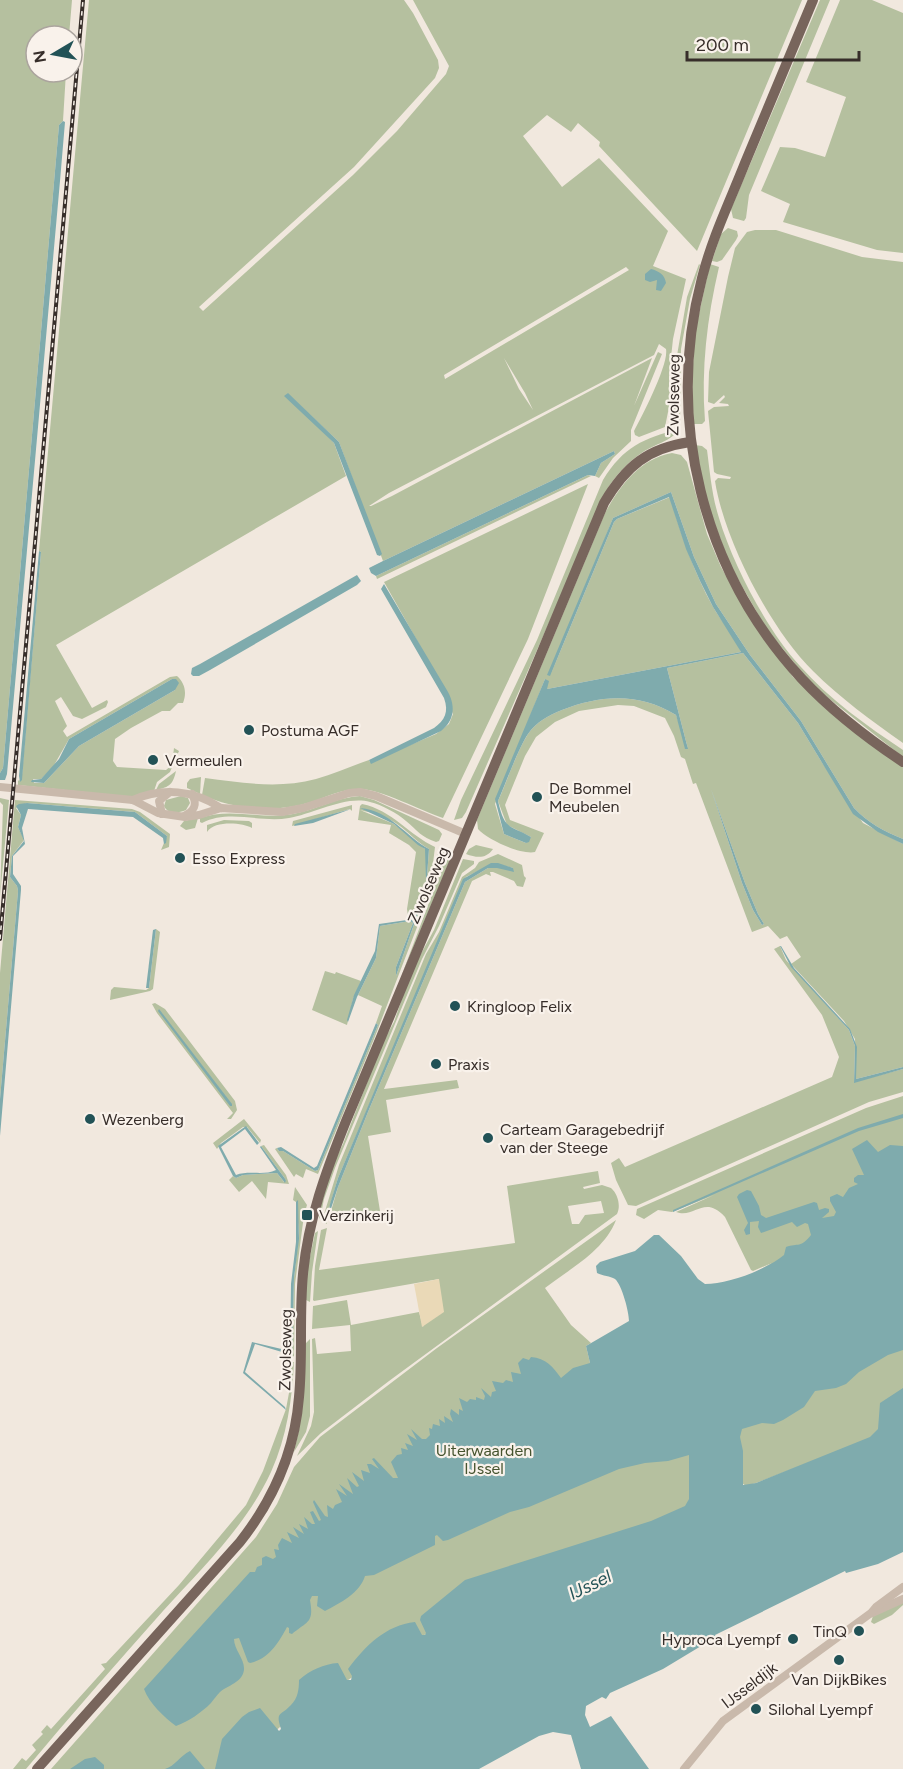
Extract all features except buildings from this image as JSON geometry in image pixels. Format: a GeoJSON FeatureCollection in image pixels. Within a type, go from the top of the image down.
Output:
{"type":"FeatureCollection","features":[{"type":"Feature","properties":{"kind":"main road","name":"Zwolseweg"},"geometry":{"type":"LineString","coordinates":[[37,1769],[240,1542],[261,1513],[275,1487],[285,1462],[297,1419],[300,1395],[303,1274],[319,1192],[346,1121],[604,503],[622,477],[643,458],[661,448],[690,442],[687,371],[692,321],[702,276],[720,223],[813,0]]}},
{"type":"Feature","properties":{"kind":"main road"},"geometry":{"type":"LineString","coordinates":[[690,442],[698,484],[710,526],[731,575],[750,609],[801,678],[838,713],[903,762]]}},
{"type":"Feature","properties":{"kind":"street"},"geometry":{"type":"LineString","coordinates":[[0,787],[133,800],[162,814],[183,817],[221,808],[282,812],[360,792],[376,796],[466,834]]}},
{"type":"Feature","properties":{"kind":"street"},"geometry":{"type":"LineString","coordinates":[[133,800],[156,793],[171,792],[192,794],[221,808]]}},
{"type":"Feature","properties":{"kind":"street"},"geometry":{"type":"LineString","coordinates":[[162,814],[159,801],[171,792]]}},
{"type":"Feature","properties":{"kind":"street"},"geometry":{"type":"LineString","coordinates":[[183,817],[194,809],[196,803],[192,794]]}},
{"type":"Feature","properties":{"kind":"street","name":"IJsseldijk"},"geometry":{"type":"LineString","coordinates":[[871,1613],[903,1587]]}},
{"type":"Feature","properties":{"kind":"street","name":"IJsseldijk"},"geometry":{"type":"LineString","coordinates":[[684,1769],[723,1722],[871,1613],[903,1599]]}},
{"type":"Feature","properties":{"kind":"green space"},"geometry":{"type":"Polygon","coordinates":[[[0,0],[72,0],[70,24],[24,24],[24,84],[65,84],[63,121],[59,125],[3,768],[0,773],[0,0]]]}},
{"type":"Feature","properties":{"kind":"green space"},"geometry":{"type":"Polygon","coordinates":[[[89,0],[404,0],[438,60],[439,68],[435,78],[354,167],[199,307],[203,311],[353,175],[397,131],[446,74],[449,66],[413,0],[802,0],[697,251],[599,146],[600,142],[578,123],[571,132],[547,115],[523,136],[562,187],[599,158],[668,231],[653,266],[686,279],[673,339],[669,376],[670,402],[665,427],[639,437],[634,431],[654,390],[666,356],[666,349],[659,344],[654,355],[389,493],[369,506],[652,358],[634,406],[658,352],[662,354],[631,430],[631,441],[613,458],[599,478],[595,476],[601,463],[615,454],[614,451],[383,561],[339,442],[287,393],[334,443],[346,476],[56,645],[92,708],[107,700],[108,702],[106,707],[82,719],[73,716],[61,697],[55,701],[67,726],[63,731],[67,737],[170,677],[177,676],[182,682],[185,692],[183,703],[178,703],[170,711],[162,711],[115,739],[113,761],[117,767],[166,770],[172,765],[174,748],[179,751],[170,772],[157,782],[154,791],[137,796],[18,785],[18,780],[22,775],[41,552],[39,551],[81,84],[84,84],[89,0]],[[626,267],[444,375],[445,379],[629,270],[626,267]],[[504,358],[519,389],[533,410],[525,393],[504,358]],[[172,679],[69,739],[53,767],[41,779],[33,779],[34,783],[44,783],[79,746],[175,690],[172,679]]]}},
{"type":"Feature","properties":{"kind":"green space"},"geometry":{"type":"Polygon","coordinates":[[[820,0],[830,0],[749,195],[746,218],[744,221],[733,218],[731,209],[820,0]]]}},
{"type":"Feature","properties":{"kind":"green space"},"geometry":{"type":"Polygon","coordinates":[[[840,0],[872,0],[903,13],[903,253],[877,250],[783,222],[790,204],[761,191],[780,147],[795,148],[825,157],[846,97],[806,82],[840,0]]]}},
{"type":"Feature","properties":{"kind":"green space"},"geometry":{"type":"Polygon","coordinates":[[[728,228],[737,231],[738,236],[722,260],[712,261],[721,234],[728,228]]]}},
{"type":"Feature","properties":{"kind":"green space"},"geometry":{"type":"Polygon","coordinates":[[[776,230],[862,257],[903,262],[903,743],[834,691],[797,653],[781,632],[752,583],[728,530],[720,504],[715,481],[718,478],[730,479],[731,477],[714,472],[708,411],[714,407],[729,406],[719,403],[725,397],[724,395],[714,404],[708,402],[709,372],[735,248],[747,232],[776,230]]]}},
{"type":"Feature","properties":{"kind":"green space"},"geometry":{"type":"Polygon","coordinates":[[[699,264],[681,349],[680,425],[670,426],[674,403],[673,379],[687,297],[699,264]]]}},
{"type":"Feature","properties":{"kind":"green space"},"geometry":{"type":"Polygon","coordinates":[[[710,264],[719,267],[706,344],[705,421],[702,424],[693,424],[692,381],[695,332],[710,264]]]}},
{"type":"Feature","properties":{"kind":"green space"},"geometry":{"type":"Polygon","coordinates":[[[679,429],[668,439],[633,459],[609,486],[466,812],[462,818],[454,820],[461,800],[537,640],[603,480],[618,459],[635,446],[655,436],[679,429]]]}},
{"type":"Feature","properties":{"kind":"green space"},"geometry":{"type":"Polygon","coordinates":[[[695,445],[707,450],[715,501],[725,536],[752,596],[775,634],[800,666],[823,690],[862,722],[903,750],[903,757],[813,686],[766,628],[731,567],[708,506],[695,445]]]}},
{"type":"Feature","properties":{"kind":"green space"},"geometry":{"type":"Polygon","coordinates":[[[672,453],[681,455],[687,462],[707,534],[721,567],[738,597],[793,677],[903,766],[903,839],[877,826],[854,808],[801,721],[750,655],[716,604],[694,557],[671,492],[613,518],[550,676],[614,522],[670,497],[699,579],[741,652],[547,689],[545,679],[495,804],[504,834],[526,843],[531,837],[507,825],[498,801],[524,741],[539,722],[557,712],[591,701],[634,699],[648,702],[676,715],[688,749],[667,668],[743,653],[798,723],[863,823],[903,844],[903,1067],[856,1079],[855,1039],[844,1021],[791,964],[801,957],[787,936],[780,939],[768,926],[752,932],[696,783],[693,784],[685,759],[681,757],[665,718],[634,706],[618,705],[579,711],[555,722],[536,737],[525,756],[505,805],[510,820],[544,833],[535,852],[505,846],[478,829],[477,820],[605,513],[617,493],[632,475],[660,456],[672,453]],[[711,789],[742,883],[762,925],[764,924],[745,883],[711,789]]]}},
{"type":"Feature","properties":{"kind":"green space"},"geometry":{"type":"Polygon","coordinates":[[[588,475],[591,476],[377,579],[376,576],[588,475]]]}},
{"type":"Feature","properties":{"kind":"green space"},"geometry":{"type":"Polygon","coordinates":[[[588,484],[528,639],[443,818],[390,796],[360,789],[341,791],[298,805],[270,809],[242,807],[202,795],[205,778],[275,784],[316,779],[369,760],[370,762],[436,734],[449,724],[453,714],[419,644],[384,582],[588,484]]]}},
{"type":"Feature","properties":{"kind":"green space"},"geometry":{"type":"Polygon","coordinates":[[[176,771],[170,784],[156,790],[159,784],[176,771]]]}},
{"type":"Feature","properties":{"kind":"green space"},"geometry":{"type":"Polygon","coordinates":[[[201,777],[200,794],[187,788],[190,779],[201,777]]]}},
{"type":"Feature","properties":{"kind":"green space"},"geometry":{"type":"Polygon","coordinates":[[[181,796],[188,798],[190,803],[186,810],[174,812],[166,809],[164,806],[166,800],[181,796]]]}},
{"type":"Feature","properties":{"kind":"green space"},"geometry":{"type":"Polygon","coordinates":[[[360,796],[374,800],[439,830],[442,834],[439,841],[436,842],[423,836],[389,810],[375,803],[361,801],[340,803],[289,818],[223,817],[200,822],[200,818],[211,815],[234,813],[270,816],[293,814],[360,796]]]}},
{"type":"Feature","properties":{"kind":"green space"},"geometry":{"type":"Polygon","coordinates":[[[0,798],[9,800],[0,897],[3,805],[0,798]]]}},
{"type":"Feature","properties":{"kind":"green space"},"geometry":{"type":"Polygon","coordinates":[[[15,800],[132,809],[140,812],[170,834],[169,847],[161,850],[167,836],[135,812],[27,803],[16,808],[21,815],[18,827],[24,840],[12,856],[10,877],[18,891],[0,1099],[0,973],[15,800]]]}},
{"type":"Feature","properties":{"kind":"green space"},"geometry":{"type":"Polygon","coordinates":[[[362,804],[391,817],[435,847],[429,896],[374,1039],[318,1174],[306,1169],[303,1178],[296,1174],[294,1177],[275,1149],[283,1151],[315,1171],[318,1170],[378,1025],[376,1023],[382,1006],[358,995],[376,958],[380,926],[410,921],[413,923],[396,967],[396,976],[426,890],[429,849],[393,821],[360,810],[394,824],[426,850],[426,881],[415,916],[408,916],[407,909],[416,852],[389,833],[391,825],[358,820],[360,806],[362,804]]]}},
{"type":"Feature","properties":{"kind":"green space"},"geometry":{"type":"Polygon","coordinates":[[[352,805],[352,811],[350,809],[292,826],[293,821],[352,805]]]}},
{"type":"Feature","properties":{"kind":"green space"},"geometry":{"type":"Polygon","coordinates":[[[198,818],[195,828],[186,830],[180,826],[184,821],[198,818]]]}},
{"type":"Feature","properties":{"kind":"green space"},"geometry":{"type":"Polygon","coordinates":[[[224,820],[249,821],[252,823],[252,828],[236,824],[222,824],[207,832],[207,825],[224,820]]]}},
{"type":"Feature","properties":{"kind":"green space"},"geometry":{"type":"Polygon","coordinates":[[[476,845],[493,849],[481,857],[466,854],[476,845]]]}},
{"type":"Feature","properties":{"kind":"green space"},"geometry":{"type":"Polygon","coordinates":[[[442,849],[452,855],[401,977],[433,892],[436,859],[442,849]]]}},
{"type":"Feature","properties":{"kind":"green space"},"geometry":{"type":"Polygon","coordinates":[[[498,854],[522,865],[526,878],[523,887],[493,872],[490,872],[491,876],[486,874],[472,881],[384,1089],[457,1080],[459,1088],[386,1100],[391,1132],[368,1136],[380,1211],[329,1218],[338,1187],[368,1112],[465,882],[488,868],[513,868],[494,863],[466,877],[338,1178],[326,1219],[327,1224],[322,1221],[339,1165],[426,954],[439,932],[462,877],[475,868],[479,862],[498,854]]]}},
{"type":"Feature","properties":{"kind":"green space"},"geometry":{"type":"Polygon","coordinates":[[[463,859],[474,861],[474,864],[462,873],[422,959],[335,1168],[324,1199],[320,1219],[318,1215],[333,1164],[383,1042],[394,1022],[412,970],[434,930],[463,859]]]}},
{"type":"Feature","properties":{"kind":"green space"},"geometry":{"type":"Polygon","coordinates":[[[156,929],[160,932],[153,989],[110,1000],[111,990],[114,987],[146,990],[149,988],[156,929]]]}},
{"type":"Feature","properties":{"kind":"green space"},"geometry":{"type":"Polygon","coordinates":[[[780,946],[786,960],[849,1030],[855,1046],[854,1082],[903,1069],[903,1092],[869,1102],[636,1206],[628,1205],[611,1163],[619,1158],[625,1167],[832,1077],[839,1057],[822,1015],[774,949],[780,946]]]}},
{"type":"Feature","properties":{"kind":"green space"},"geometry":{"type":"Polygon","coordinates":[[[325,971],[335,974],[336,972],[361,981],[353,999],[347,1025],[312,1010],[325,971]]]}},
{"type":"Feature","properties":{"kind":"green space"},"geometry":{"type":"Polygon","coordinates":[[[155,1003],[165,1009],[235,1101],[237,1110],[231,1119],[227,1119],[233,1113],[157,1013],[152,1004],[155,1003]]]}},
{"type":"Feature","properties":{"kind":"green space","name":"Uiterwaarden IJssel"},"geometry":{"type":"Polygon","coordinates":[[[903,1096],[903,1426],[756,1483],[746,1486],[742,1483],[690,1496],[688,1503],[693,1505],[426,1634],[351,1678],[280,1727],[235,1769],[51,1769],[256,1537],[277,1504],[294,1467],[320,1437],[437,1348],[616,1220],[604,1241],[595,1250],[545,1288],[571,1325],[591,1343],[586,1346],[590,1363],[772,1263],[751,1270],[725,1217],[718,1210],[705,1207],[689,1212],[676,1212],[714,1195],[672,1212],[658,1210],[644,1219],[636,1215],[637,1209],[866,1108],[903,1096]]]}},
{"type":"Feature","properties":{"kind":"green space"},"geometry":{"type":"Polygon","coordinates":[[[244,1119],[261,1140],[260,1143],[247,1127],[243,1127],[221,1143],[217,1149],[213,1143],[244,1119]]]}},
{"type":"Feature","properties":{"kind":"green space"},"geometry":{"type":"Polygon","coordinates":[[[264,1145],[286,1175],[289,1184],[268,1182],[266,1199],[252,1181],[239,1192],[229,1180],[233,1176],[236,1178],[243,1175],[277,1173],[284,1182],[286,1180],[261,1146],[264,1145]]]}},
{"type":"Feature","properties":{"kind":"green space"},"geometry":{"type":"Polygon","coordinates":[[[598,1171],[600,1183],[583,1187],[584,1189],[602,1185],[611,1188],[617,1197],[618,1211],[617,1214],[389,1381],[321,1433],[297,1456],[311,1426],[314,1412],[312,1339],[315,1338],[317,1354],[351,1351],[350,1325],[312,1329],[313,1306],[347,1300],[351,1325],[419,1312],[423,1327],[439,1279],[314,1301],[315,1266],[321,1230],[327,1228],[319,1270],[515,1243],[507,1186],[598,1171]],[[601,1201],[568,1206],[572,1224],[579,1224],[585,1215],[604,1213],[601,1201]]]}},
{"type":"Feature","properties":{"kind":"green space"},"geometry":{"type":"Polygon","coordinates":[[[295,1187],[307,1205],[295,1284],[294,1356],[292,1357],[294,1278],[299,1233],[296,1201],[293,1200],[295,1187]]]}},
{"type":"Feature","properties":{"kind":"green space"},"geometry":{"type":"Polygon","coordinates":[[[318,1231],[310,1302],[306,1300],[306,1276],[315,1233],[318,1231]]]}},
{"type":"Feature","properties":{"kind":"green space"},"geometry":{"type":"Polygon","coordinates":[[[310,1339],[310,1416],[306,1432],[294,1452],[299,1430],[304,1345],[310,1339]]]}},
{"type":"Feature","properties":{"kind":"green space"},"geometry":{"type":"Polygon","coordinates":[[[290,1362],[294,1362],[292,1390],[281,1445],[271,1472],[249,1510],[223,1545],[26,1769],[13,1769],[22,1758],[26,1761],[36,1750],[32,1745],[43,1734],[41,1732],[47,1725],[51,1729],[105,1669],[101,1664],[106,1663],[179,1585],[246,1505],[263,1471],[286,1409],[291,1382],[290,1362]]]}},
{"type":"Feature","properties":{"kind":"green space"},"geometry":{"type":"Polygon","coordinates":[[[903,1602],[903,1605],[892,1615],[874,1624],[871,1622],[873,1616],[903,1602]]]}},
{"type":"Feature","properties":{"kind":"sand"},"geometry":{"type":"Polygon","coordinates":[[[439,1279],[444,1312],[422,1327],[414,1284],[439,1279]]]}},
{"type":"Feature","properties":{"kind":"water"},"geometry":{"type":"Polygon","coordinates":[[[65,122],[60,181],[7,774],[5,780],[0,780],[3,768],[59,125],[65,122]]]}},
{"type":"Feature","properties":{"kind":"water"},"geometry":{"type":"Polygon","coordinates":[[[651,269],[659,272],[664,278],[666,283],[661,291],[656,290],[657,280],[650,282],[645,280],[645,274],[651,269]]]}},
{"type":"Feature","properties":{"kind":"water"},"geometry":{"type":"Polygon","coordinates":[[[288,393],[339,442],[382,554],[380,556],[377,555],[334,443],[284,396],[288,393]]]}},
{"type":"Feature","properties":{"kind":"water"},"geometry":{"type":"Polygon","coordinates":[[[614,451],[615,454],[601,463],[595,476],[588,475],[376,576],[371,573],[369,568],[614,451]]]}},
{"type":"Feature","properties":{"kind":"water"},"geometry":{"type":"Polygon","coordinates":[[[671,492],[694,557],[716,604],[750,655],[801,721],[854,808],[877,826],[903,839],[903,844],[878,832],[853,814],[798,723],[743,653],[667,668],[688,749],[685,749],[676,715],[648,702],[634,699],[591,701],[557,712],[539,722],[524,740],[498,801],[506,822],[531,837],[526,843],[504,834],[495,799],[545,679],[549,681],[547,689],[741,652],[700,581],[686,549],[669,497],[614,522],[550,676],[547,675],[613,518],[671,492]]]}},
{"type":"Feature","properties":{"kind":"water"},"geometry":{"type":"Polygon","coordinates":[[[39,551],[41,552],[22,780],[20,782],[19,776],[39,551]]]}},
{"type":"Feature","properties":{"kind":"water"},"geometry":{"type":"Polygon","coordinates":[[[357,575],[361,581],[357,585],[199,676],[191,674],[192,668],[357,575]]]}},
{"type":"Feature","properties":{"kind":"water"},"geometry":{"type":"Polygon","coordinates":[[[384,584],[448,692],[453,708],[449,723],[441,731],[371,764],[369,760],[434,728],[441,722],[446,712],[444,698],[381,589],[384,584]]]}},
{"type":"Feature","properties":{"kind":"water"},"geometry":{"type":"Polygon","coordinates":[[[172,679],[176,679],[179,683],[175,690],[79,746],[44,783],[31,782],[41,779],[59,759],[69,739],[172,679]]]}},
{"type":"Feature","properties":{"kind":"water"},"geometry":{"type":"Polygon","coordinates":[[[711,789],[745,883],[764,924],[762,925],[742,883],[711,789]]]}},
{"type":"Feature","properties":{"kind":"water"},"geometry":{"type":"Polygon","coordinates":[[[27,803],[135,812],[167,836],[164,844],[163,838],[133,817],[28,809],[22,828],[25,844],[13,856],[13,874],[21,890],[0,1136],[0,1099],[18,891],[10,877],[12,856],[24,841],[18,827],[21,815],[16,806],[27,803]]]}},
{"type":"Feature","properties":{"kind":"water"},"geometry":{"type":"Polygon","coordinates":[[[360,808],[371,810],[389,819],[429,849],[426,890],[396,976],[396,967],[413,923],[410,921],[380,926],[376,958],[348,1022],[354,995],[375,951],[379,924],[414,919],[426,881],[425,849],[394,824],[360,808]]]}},
{"type":"Feature","properties":{"kind":"water"},"geometry":{"type":"Polygon","coordinates":[[[351,809],[313,823],[294,826],[295,824],[351,809]]]}},
{"type":"Feature","properties":{"kind":"water"},"geometry":{"type":"Polygon","coordinates":[[[491,863],[513,868],[514,872],[488,868],[465,882],[368,1112],[327,1221],[338,1178],[463,879],[491,863]]]}},
{"type":"Feature","properties":{"kind":"water"},"geometry":{"type":"Polygon","coordinates":[[[156,929],[149,988],[146,988],[153,930],[156,929]]]}},
{"type":"Feature","properties":{"kind":"water"},"geometry":{"type":"Polygon","coordinates":[[[780,946],[794,968],[850,1029],[857,1047],[856,1079],[903,1067],[903,1069],[854,1083],[855,1046],[849,1030],[791,967],[780,946]]]}},
{"type":"Feature","properties":{"kind":"water"},"geometry":{"type":"Polygon","coordinates":[[[159,1009],[232,1104],[232,1106],[158,1011],[159,1009]]]}},
{"type":"Feature","properties":{"kind":"water"},"geometry":{"type":"Polygon","coordinates":[[[376,1023],[378,1025],[318,1170],[315,1171],[283,1151],[279,1151],[277,1148],[281,1147],[314,1168],[317,1166],[376,1023]]]}},
{"type":"Feature","properties":{"kind":"water"},"geometry":{"type":"Polygon","coordinates":[[[903,1114],[903,1118],[859,1131],[673,1212],[673,1210],[858,1128],[903,1114]]]}},
{"type":"Feature","properties":{"kind":"water"},"geometry":{"type":"Polygon","coordinates":[[[246,1126],[259,1143],[257,1145],[245,1129],[221,1147],[236,1175],[267,1173],[276,1170],[261,1146],[286,1180],[285,1183],[277,1173],[243,1175],[236,1178],[233,1176],[218,1146],[246,1126]]]}},
{"type":"Feature","properties":{"kind":"water","name":"IJssel"},"geometry":{"type":"Polygon","coordinates":[[[867,1140],[878,1152],[890,1145],[903,1146],[903,1350],[888,1355],[859,1372],[846,1384],[815,1391],[804,1407],[783,1420],[774,1424],[762,1423],[742,1429],[740,1437],[743,1451],[743,1485],[756,1483],[870,1437],[878,1429],[880,1403],[903,1388],[903,1552],[878,1564],[846,1573],[845,1571],[715,1635],[716,1637],[663,1669],[610,1693],[606,1699],[602,1697],[586,1706],[585,1715],[590,1727],[611,1716],[649,1769],[581,1769],[571,1735],[553,1732],[539,1736],[479,1769],[215,1769],[222,1739],[242,1717],[260,1708],[279,1731],[281,1729],[279,1716],[295,1699],[299,1680],[303,1676],[317,1668],[338,1663],[347,1680],[351,1680],[352,1676],[348,1669],[369,1645],[386,1632],[415,1622],[422,1635],[425,1635],[420,1620],[421,1616],[465,1580],[651,1521],[685,1506],[689,1499],[689,1455],[619,1469],[529,1507],[510,1512],[448,1540],[443,1541],[437,1535],[435,1545],[374,1575],[365,1576],[359,1588],[343,1601],[325,1611],[317,1606],[318,1596],[312,1596],[311,1613],[306,1624],[292,1634],[289,1633],[287,1627],[273,1649],[263,1658],[248,1662],[239,1638],[234,1639],[244,1666],[241,1678],[220,1692],[207,1707],[190,1719],[176,1726],[153,1704],[144,1689],[250,1572],[255,1572],[257,1567],[262,1565],[262,1558],[276,1557],[274,1549],[279,1550],[278,1545],[282,1538],[292,1543],[287,1532],[299,1538],[293,1527],[304,1534],[299,1524],[308,1529],[304,1517],[315,1524],[310,1512],[313,1511],[319,1521],[321,1520],[314,1500],[328,1517],[327,1505],[333,1509],[335,1505],[342,1502],[336,1489],[347,1496],[339,1484],[353,1494],[347,1478],[357,1487],[359,1486],[352,1472],[364,1481],[361,1470],[370,1473],[367,1464],[379,1469],[372,1459],[374,1458],[393,1478],[398,1478],[391,1462],[397,1455],[402,1454],[401,1448],[408,1450],[405,1443],[413,1446],[407,1434],[417,1440],[411,1429],[422,1439],[426,1439],[430,1435],[429,1428],[432,1429],[433,1424],[440,1426],[439,1419],[445,1423],[444,1416],[453,1422],[451,1409],[459,1415],[459,1409],[463,1411],[459,1398],[467,1402],[470,1399],[476,1400],[476,1397],[484,1400],[485,1396],[481,1388],[491,1397],[492,1392],[496,1391],[492,1381],[513,1382],[511,1372],[521,1374],[518,1363],[523,1358],[529,1360],[531,1357],[545,1361],[561,1378],[573,1368],[590,1363],[586,1346],[629,1321],[625,1299],[618,1282],[597,1273],[596,1266],[600,1262],[635,1251],[654,1235],[659,1235],[705,1284],[725,1282],[757,1271],[784,1255],[786,1247],[802,1243],[811,1235],[808,1224],[797,1227],[792,1222],[761,1233],[758,1227],[759,1221],[750,1222],[750,1234],[746,1235],[744,1230],[748,1223],[737,1197],[739,1194],[747,1190],[751,1191],[761,1215],[766,1218],[814,1202],[817,1203],[819,1210],[829,1209],[829,1212],[822,1218],[834,1216],[836,1212],[830,1197],[837,1194],[843,1197],[849,1188],[858,1184],[854,1182],[854,1178],[864,1175],[852,1149],[867,1140]]]}},
{"type":"Feature","properties":{"kind":"water"},"geometry":{"type":"Polygon","coordinates":[[[298,1200],[299,1239],[294,1278],[292,1355],[255,1344],[245,1372],[286,1410],[243,1373],[252,1342],[290,1351],[291,1284],[296,1242],[296,1202],[298,1200]]]}},
{"type":"Feature","properties":{"kind":"water"},"geometry":{"type":"Polygon","coordinates":[[[190,1751],[205,1769],[165,1769],[172,1766],[190,1751]]]}},
{"type":"Feature","properties":{"kind":"water"},"geometry":{"type":"Polygon","coordinates":[[[95,1757],[104,1765],[104,1769],[70,1769],[85,1759],[95,1757]]]}},
{"type":"Feature","properties":{"kind":"railway"},"geometry":{"type":"LineString","coordinates":[[0,939],[83,0]]}},
{"type":"Feature","properties":{"kind":"place","name":"Postuma AGF"},"geometry":{"type":"Point","coordinates":[249,730]}},
{"type":"Feature","properties":{"kind":"place","name":"Vermeulen"},"geometry":{"type":"Point","coordinates":[153,760]}},
{"type":"Feature","properties":{"kind":"place","name":"De Bommel Meubelen"},"geometry":{"type":"Point","coordinates":[537,797]}},
{"type":"Feature","properties":{"kind":"place","name":"Esso Express"},"geometry":{"type":"Point","coordinates":[180,858]}},
{"type":"Feature","properties":{"kind":"place","name":"Kringloop Felix"},"geometry":{"type":"Point","coordinates":[455,1006]}},
{"type":"Feature","properties":{"kind":"place","name":"Praxis"},"geometry":{"type":"Point","coordinates":[436,1064]}},
{"type":"Feature","properties":{"kind":"place","name":"Wezenberg"},"geometry":{"type":"Point","coordinates":[90,1119]}},
{"type":"Feature","properties":{"kind":"place","name":"Carteam Garagebedrijf van der Steege"},"geometry":{"type":"Point","coordinates":[488,1138]}},
{"type":"Feature","properties":{"kind":"place","name":"Verzinkerij"},"geometry":{"type":"Point","coordinates":[307,1215]}},
{"type":"Feature","properties":{"kind":"place","name":"TinQ"},"geometry":{"type":"Point","coordinates":[859,1631]}},
{"type":"Feature","properties":{"kind":"place","name":"Hyproca Lyempf"},"geometry":{"type":"Point","coordinates":[793,1639]}},
{"type":"Feature","properties":{"kind":"place","name":"Van DijkBikes"},"geometry":{"type":"Point","coordinates":[839,1660]}},
{"type":"Feature","properties":{"kind":"place","name":"Silohal Lyempf"},"geometry":{"type":"Point","coordinates":[756,1709]}}]}
